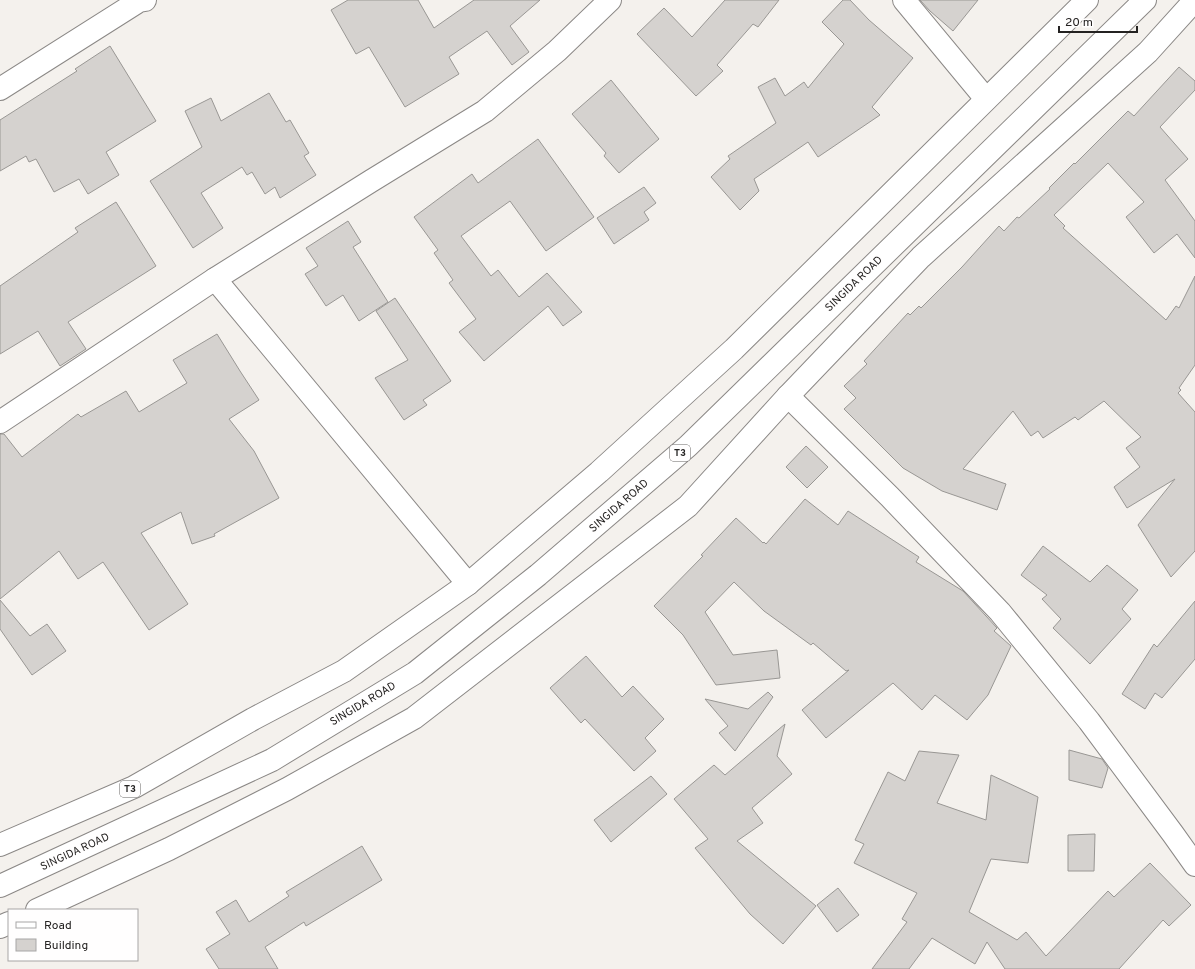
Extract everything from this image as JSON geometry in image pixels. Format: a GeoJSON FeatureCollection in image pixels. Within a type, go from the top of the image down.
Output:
{"type":"FeatureCollection","features":[{"type":"Feature","properties":{"kind":"main road"},"geometry":{"type":"LineString","coordinates":[[0,89],[139,1],[145,0]]}},
{"type":"Feature","properties":{"kind":"main road"},"geometry":{"type":"LineString","coordinates":[[0,422],[216,279],[485,111],[557,51],[610,0]]}},
{"type":"Feature","properties":{"kind":"main road"},"geometry":{"type":"LineString","coordinates":[[904,0],[986,99]]}},
{"type":"Feature","properties":{"kind":"main road","name":"T3"},"geometry":{"type":"LineString","coordinates":[[0,845],[134,787],[253,719],[344,671],[468,584],[599,472],[734,349],[1087,0]]}},
{"type":"Feature","properties":{"kind":"main road","name":"SINGIDA ROAD"},"geometry":{"type":"LineString","coordinates":[[0,886],[272,760],[415,673],[538,575],[688,446],[1145,0]]}},
{"type":"Feature","properties":{"kind":"main road"},"geometry":{"type":"LineString","coordinates":[[39,909],[169,849],[280,793],[414,718],[688,506],[788,396],[921,257],[1148,52],[1195,0]]}},
{"type":"Feature","properties":{"kind":"main road"},"geometry":{"type":"LineString","coordinates":[[216,279],[468,584]]}},
{"type":"Feature","properties":{"kind":"main road"},"geometry":{"type":"LineString","coordinates":[[788,396],[890,497],[1000,612],[1089,721],[1195,866]]}},
{"type":"Feature","properties":{"kind":"building"},"geometry":{"type":"Polygon","coordinates":[[[348,0],[418,0],[434,28],[474,0],[540,0],[510,26],[529,52],[512,65],[487,31],[449,57],[459,74],[405,107],[369,47],[356,54],[331,10],[348,0]]]}},
{"type":"Feature","properties":{"kind":"building"},"geometry":{"type":"Polygon","coordinates":[[[725,0],[779,0],[758,27],[753,24],[717,65],[723,71],[696,96],[637,34],[664,8],[692,37],[725,0]]]}},
{"type":"Feature","properties":{"kind":"building"},"geometry":{"type":"Polygon","coordinates":[[[843,0],[850,0],[869,20],[913,58],[872,107],[880,115],[818,157],[808,142],[754,179],[759,191],[740,210],[711,177],[730,159],[728,156],[776,123],[758,87],[775,78],[785,96],[804,82],[808,88],[844,44],[822,22],[843,0]]]}},
{"type":"Feature","properties":{"kind":"building"},"geometry":{"type":"Polygon","coordinates":[[[920,0],[978,0],[953,31],[920,0]]]}},
{"type":"Feature","properties":{"kind":"building"},"geometry":{"type":"Polygon","coordinates":[[[110,46],[156,121],[106,152],[119,175],[88,194],[79,179],[54,192],[36,159],[29,162],[26,156],[0,171],[0,120],[77,71],[75,69],[110,46]]]}},
{"type":"Feature","properties":{"kind":"building"},"geometry":{"type":"Polygon","coordinates":[[[1179,67],[1195,81],[1195,90],[1160,127],[1188,159],[1165,180],[1195,221],[1195,258],[1177,234],[1154,253],[1126,217],[1144,202],[1108,163],[1054,215],[1065,226],[1063,228],[1166,320],[1176,306],[1179,308],[1195,276],[1195,365],[1179,388],[1181,390],[1178,393],[1195,412],[1195,551],[1171,577],[1138,525],[1175,479],[1127,508],[1114,487],[1140,467],[1126,448],[1141,437],[1104,401],[1078,420],[1075,417],[1043,438],[1038,431],[1031,436],[1013,411],[963,469],[1006,484],[997,510],[942,491],[903,468],[844,409],[856,398],[844,386],[867,364],[864,361],[908,313],[910,315],[919,306],[921,308],[962,267],[999,226],[1004,231],[1017,217],[1019,218],[1128,111],[1134,116],[1179,67]]]}},
{"type":"Feature","properties":{"kind":"building"},"geometry":{"type":"Polygon","coordinates":[[[611,80],[659,139],[619,173],[604,156],[606,153],[572,114],[611,80]]]}},
{"type":"Feature","properties":{"kind":"building"},"geometry":{"type":"Polygon","coordinates":[[[269,93],[286,122],[290,120],[309,153],[304,156],[316,175],[280,198],[275,187],[265,194],[252,172],[247,175],[242,167],[201,193],[223,228],[193,248],[150,181],[202,147],[185,111],[211,98],[221,121],[269,93]]]}},
{"type":"Feature","properties":{"kind":"building"},"geometry":{"type":"Polygon","coordinates":[[[538,139],[594,217],[546,251],[510,201],[461,236],[491,276],[498,270],[519,297],[547,273],[582,312],[563,326],[548,306],[484,361],[459,332],[476,319],[449,283],[453,280],[434,253],[438,250],[414,217],[472,174],[478,183],[538,139]]]}},
{"type":"Feature","properties":{"kind":"building"},"geometry":{"type":"Polygon","coordinates":[[[644,187],[656,203],[644,212],[649,220],[614,244],[597,218],[644,187]]]}},
{"type":"Feature","properties":{"kind":"building"},"geometry":{"type":"Polygon","coordinates":[[[116,202],[156,266],[68,322],[86,349],[60,366],[38,331],[0,354],[0,286],[78,232],[75,228],[116,202]]]}},
{"type":"Feature","properties":{"kind":"building"},"geometry":{"type":"Polygon","coordinates":[[[348,221],[361,242],[353,247],[388,302],[359,321],[343,295],[326,306],[305,274],[318,266],[306,248],[348,221]]]}},
{"type":"Feature","properties":{"kind":"building"},"geometry":{"type":"Polygon","coordinates":[[[395,298],[451,381],[423,400],[427,405],[404,420],[375,378],[408,360],[376,311],[395,298]]]}},
{"type":"Feature","properties":{"kind":"building"},"geometry":{"type":"Polygon","coordinates":[[[217,334],[259,400],[229,419],[254,451],[279,498],[214,534],[215,536],[192,544],[181,512],[141,533],[188,604],[149,630],[103,562],[78,579],[59,551],[0,599],[0,434],[4,434],[22,457],[78,414],[81,417],[126,391],[139,412],[187,383],[173,360],[217,334]]]}},
{"type":"Feature","properties":{"kind":"building"},"geometry":{"type":"Polygon","coordinates":[[[806,446],[828,467],[807,488],[786,467],[806,446]]]}},
{"type":"Feature","properties":{"kind":"building"},"geometry":{"type":"Polygon","coordinates":[[[805,499],[838,525],[848,511],[919,557],[916,562],[963,591],[997,628],[994,631],[1011,646],[988,695],[967,720],[935,695],[922,710],[893,683],[826,738],[802,710],[849,670],[846,671],[813,643],[811,645],[764,611],[734,582],[705,612],[733,655],[777,650],[780,678],[716,685],[683,635],[654,606],[703,556],[701,555],[736,518],[763,543],[764,542],[766,544],[805,499]]]}},
{"type":"Feature","properties":{"kind":"building"},"geometry":{"type":"Polygon","coordinates":[[[1043,546],[1090,582],[1107,565],[1138,590],[1122,609],[1131,619],[1090,664],[1053,628],[1061,619],[1042,599],[1047,595],[1021,575],[1043,546]]]}},
{"type":"Feature","properties":{"kind":"building"},"geometry":{"type":"Polygon","coordinates":[[[0,600],[30,636],[47,624],[66,651],[32,675],[0,629],[0,600]]]}},
{"type":"Feature","properties":{"kind":"building"},"geometry":{"type":"Polygon","coordinates":[[[1195,601],[1195,659],[1162,698],[1155,693],[1145,709],[1122,694],[1154,644],[1157,647],[1195,601]]]}},
{"type":"Feature","properties":{"kind":"building"},"geometry":{"type":"Polygon","coordinates":[[[586,656],[622,697],[633,686],[664,719],[645,738],[656,751],[634,771],[585,719],[581,723],[550,688],[586,656]]]}},
{"type":"Feature","properties":{"kind":"building"},"geometry":{"type":"Polygon","coordinates":[[[768,692],[773,697],[735,751],[719,733],[728,726],[705,699],[748,709],[768,692]]]}},
{"type":"Feature","properties":{"kind":"building"},"geometry":{"type":"Polygon","coordinates":[[[785,724],[777,756],[792,774],[752,808],[763,823],[737,841],[816,906],[783,944],[750,914],[695,848],[708,839],[674,799],[714,765],[725,775],[785,724]]]}},
{"type":"Feature","properties":{"kind":"building"},"geometry":{"type":"Polygon","coordinates":[[[1069,750],[1102,759],[1108,768],[1102,788],[1069,780],[1069,750]]]}},
{"type":"Feature","properties":{"kind":"building"},"geometry":{"type":"Polygon","coordinates":[[[919,751],[959,755],[937,803],[986,820],[991,775],[1038,797],[1028,863],[991,859],[969,912],[1017,940],[1026,932],[1046,956],[1108,891],[1114,897],[1150,863],[1191,905],[1169,926],[1163,920],[1119,969],[1005,969],[987,942],[975,964],[932,938],[909,969],[872,969],[907,922],[902,919],[917,893],[854,863],[864,844],[855,840],[888,772],[905,781],[919,751]]]}},
{"type":"Feature","properties":{"kind":"building"},"geometry":{"type":"Polygon","coordinates":[[[651,776],[667,794],[611,842],[594,820],[651,776]]]}},
{"type":"Feature","properties":{"kind":"building"},"geometry":{"type":"Polygon","coordinates":[[[1095,834],[1094,871],[1068,871],[1068,835],[1095,834]]]}},
{"type":"Feature","properties":{"kind":"building"},"geometry":{"type":"Polygon","coordinates":[[[362,846],[382,880],[306,926],[304,922],[265,947],[278,969],[219,969],[206,949],[230,934],[216,912],[236,900],[249,922],[289,896],[286,892],[362,846]]]}},
{"type":"Feature","properties":{"kind":"building"},"geometry":{"type":"Polygon","coordinates":[[[838,888],[859,915],[837,932],[817,905],[838,888]]]}}]}
